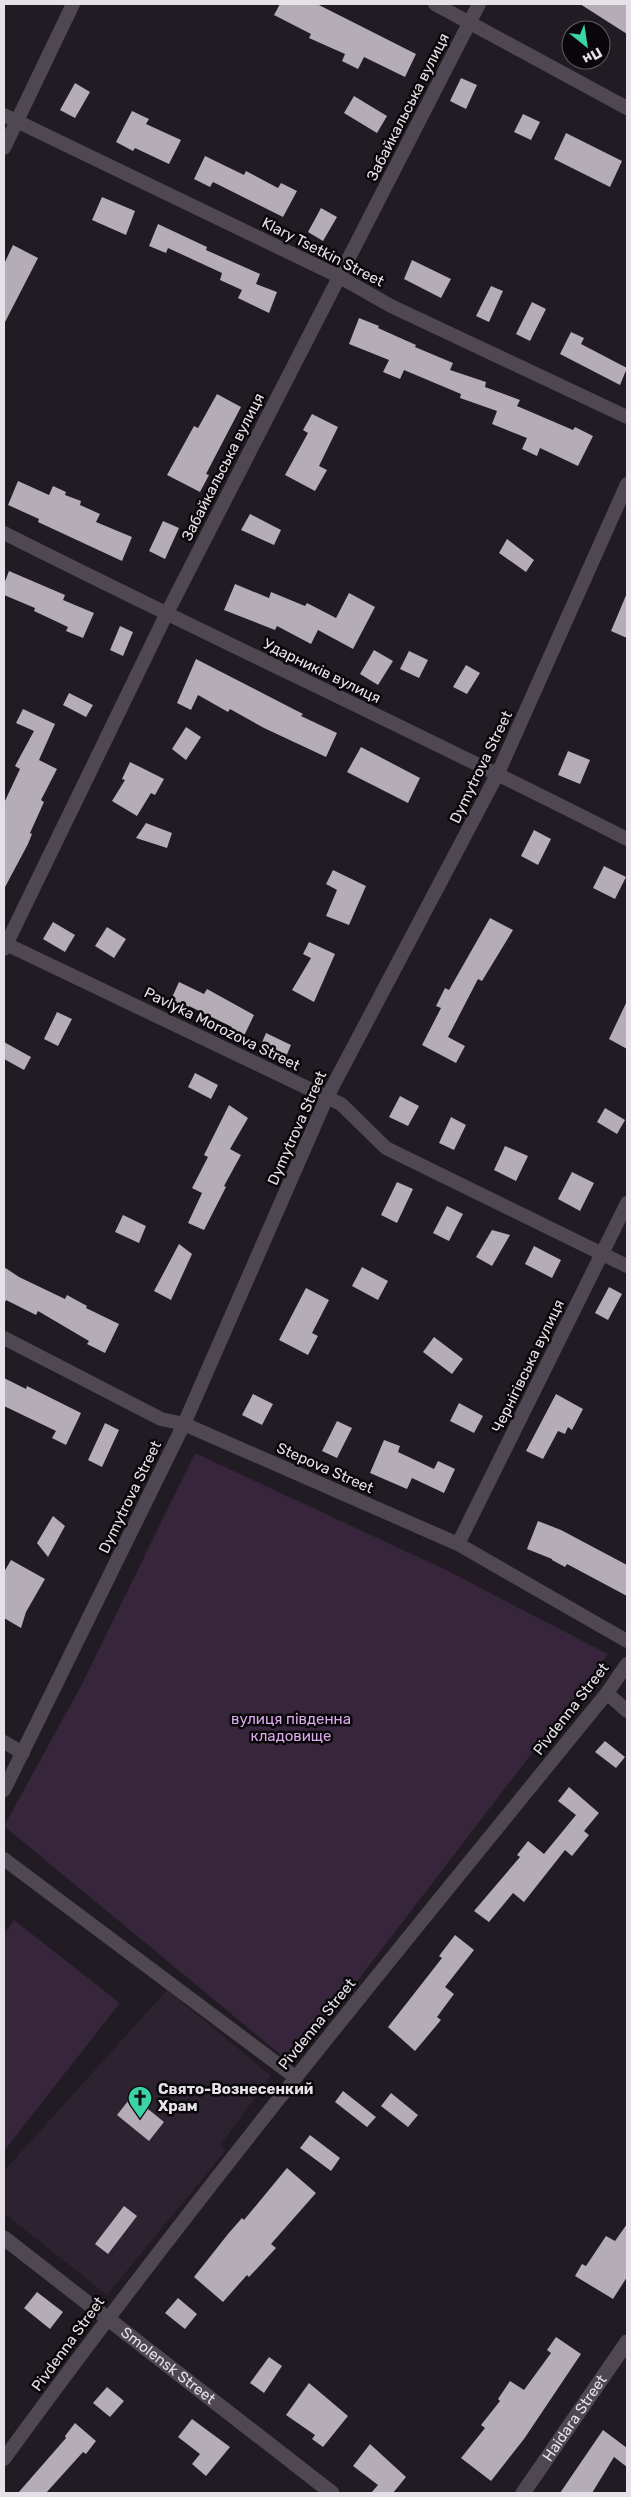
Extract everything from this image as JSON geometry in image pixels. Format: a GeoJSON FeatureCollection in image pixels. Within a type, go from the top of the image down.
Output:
{"type":"FeatureCollection","features":[{"type":"Feature","properties":{"kind":"street"},"geometry":{"type":"LineString","coordinates":[[4,148],[73,4]]}},
{"type":"Feature","properties":{"kind":"street"},"geometry":{"type":"LineString","coordinates":[[435,4],[627,108]]}},
{"type":"Feature","properties":{"kind":"street","name":"Забайкальська вулиця"},"geometry":{"type":"LineString","coordinates":[[5,946],[166,615],[479,4]]}},
{"type":"Feature","properties":{"kind":"street","name":"Klary Tsetkin Street"},"geometry":{"type":"LineString","coordinates":[[4,115],[338,276],[391,306],[627,417]]}},
{"type":"Feature","properties":{"kind":"street","name":"Dymytrova Street"},"geometry":{"type":"LineString","coordinates":[[4,1790],[184,1424],[327,1097],[498,773],[627,484]]}},
{"type":"Feature","properties":{"kind":"street","name":"Ударників вулиця"},"geometry":{"type":"LineString","coordinates":[[4,533],[166,615],[498,773],[627,839]]}},
{"type":"Feature","properties":{"kind":"street","name":"Pavlyka Morozova Street"},"geometry":{"type":"LineString","coordinates":[[5,946],[341,1104],[386,1148],[627,1266]]}},
{"type":"Feature","properties":{"kind":"street","name":"Чернігівська вулиця"},"geometry":{"type":"LineString","coordinates":[[458,1544],[627,1203]]}},
{"type":"Feature","properties":{"kind":"street","name":"Stepova Street"},"geometry":{"type":"LineString","coordinates":[[4,1338],[161,1419],[184,1424],[458,1544],[627,1641]]}},
{"type":"Feature","properties":{"kind":"street","name":"Pivdenna Street"},"geometry":{"type":"LineString","coordinates":[[4,2459],[107,2318],[295,2077],[607,1693],[627,1664]]}},
{"type":"Feature","properties":{"kind":"street"},"geometry":{"type":"LineString","coordinates":[[607,1693],[627,1711]]}},
{"type":"Feature","properties":{"kind":"street"},"geometry":{"type":"LineString","coordinates":[[4,1742],[23,1753]]}},
{"type":"Feature","properties":{"kind":"street"},"geometry":{"type":"LineString","coordinates":[[4,1859],[295,2077]]}},
{"type":"Feature","properties":{"kind":"street","name":"Smolensk Street"},"geometry":{"type":"LineString","coordinates":[[4,2238],[332,2493]]}},
{"type":"Feature","properties":{"kind":"street","name":"Haidara Street"},"geometry":{"type":"LineString","coordinates":[[523,2493],[627,2342]]}},
{"type":"Feature","properties":{"kind":"shaded area"},"geometry":{"type":"Polygon","coordinates":[[[167,1990],[271,2076],[220,2145],[226,2150],[107,2295],[4,2213],[4,2171],[167,1990]]]}},
{"type":"Feature","properties":{"kind":"green space","name":"вулиця південна кладовище"},"geometry":{"type":"Polygon","coordinates":[[[195,1453],[446,1570],[608,1654],[293,2065],[4,1826],[82,1684],[195,1453]]]}},
{"type":"Feature","properties":{"kind":"green space"},"geometry":{"type":"Polygon","coordinates":[[[14,1920],[120,2003],[4,2151],[4,1934],[14,1920]]]}},
{"type":"Feature","properties":{"kind":"building"},"geometry":{"type":"Polygon","coordinates":[[[280,4],[317,4],[416,54],[405,77],[364,57],[358,69],[342,61],[345,54],[309,38],[311,34],[274,15],[280,4]]]}},
{"type":"Feature","properties":{"kind":"building"},"geometry":{"type":"Polygon","coordinates":[[[580,4],[627,4],[627,34],[611,24],[611,20],[605,20],[580,4]]]}},
{"type":"Feature","properties":{"kind":"building"},"geometry":{"type":"Polygon","coordinates":[[[461,78],[477,85],[466,109],[450,101],[461,78]]]}},
{"type":"Feature","properties":{"kind":"building"},"geometry":{"type":"Polygon","coordinates":[[[75,83],[90,92],[75,118],[60,110],[75,83]]]}},
{"type":"Feature","properties":{"kind":"building"},"geometry":{"type":"Polygon","coordinates":[[[354,96],[387,116],[377,133],[344,113],[354,96]]]}},
{"type":"Feature","properties":{"kind":"building"},"geometry":{"type":"Polygon","coordinates":[[[132,111],[149,119],[146,124],[181,140],[169,164],[135,148],[133,151],[116,142],[132,111]]]}},
{"type":"Feature","properties":{"kind":"building"},"geometry":{"type":"Polygon","coordinates":[[[523,114],[540,122],[531,140],[514,132],[523,114]]]}},
{"type":"Feature","properties":{"kind":"building"},"geometry":{"type":"Polygon","coordinates":[[[566,133],[622,161],[610,187],[554,159],[566,133]]]}},
{"type":"Feature","properties":{"kind":"building"},"geometry":{"type":"Polygon","coordinates":[[[205,156],[244,175],[246,171],[278,188],[281,183],[297,191],[283,217],[213,182],[210,187],[194,179],[205,156]]]}},
{"type":"Feature","properties":{"kind":"building"},"geometry":{"type":"Polygon","coordinates":[[[102,197],[135,211],[126,235],[92,220],[102,197]]]}},
{"type":"Feature","properties":{"kind":"building"},"geometry":{"type":"Polygon","coordinates":[[[321,208],[337,217],[323,241],[308,232],[321,208]]]}},
{"type":"Feature","properties":{"kind":"building"},"geometry":{"type":"Polygon","coordinates":[[[158,224],[207,247],[206,250],[260,274],[256,284],[277,292],[269,313],[238,298],[242,290],[220,280],[222,273],[168,248],[166,253],[149,246],[158,224]]]}},
{"type":"Feature","properties":{"kind":"building"},"geometry":{"type":"Polygon","coordinates":[[[13,245],[38,258],[4,324],[4,264],[13,245]]]}},
{"type":"Feature","properties":{"kind":"building"},"geometry":{"type":"Polygon","coordinates":[[[412,260],[451,279],[441,298],[404,279],[412,260]]]}},
{"type":"Feature","properties":{"kind":"building"},"geometry":{"type":"Polygon","coordinates":[[[491,286],[503,291],[489,322],[476,316],[491,286]]]}},
{"type":"Feature","properties":{"kind":"building"},"geometry":{"type":"Polygon","coordinates":[[[532,302],[546,309],[530,341],[516,334],[532,302]]]}},
{"type":"Feature","properties":{"kind":"building"},"geometry":{"type":"Polygon","coordinates":[[[359,318],[416,345],[415,347],[453,363],[450,370],[486,382],[485,387],[520,400],[517,406],[573,430],[575,427],[593,436],[578,466],[540,448],[537,456],[522,449],[527,438],[492,424],[497,411],[460,398],[461,394],[404,370],[400,379],[383,372],[389,360],[349,344],[359,318]]]}},
{"type":"Feature","properties":{"kind":"building"},"geometry":{"type":"Polygon","coordinates":[[[571,332],[584,338],[581,344],[627,368],[620,385],[560,354],[571,332]]]}},
{"type":"Feature","properties":{"kind":"building"},"geometry":{"type":"Polygon","coordinates":[[[217,394],[241,407],[206,474],[209,475],[200,492],[167,475],[194,426],[198,428],[217,394]]]}},
{"type":"Feature","properties":{"kind":"building"},"geometry":{"type":"Polygon","coordinates":[[[312,414],[338,427],[319,466],[327,470],[315,491],[285,475],[308,433],[303,430],[312,414]]]}},
{"type":"Feature","properties":{"kind":"building"},"geometry":{"type":"Polygon","coordinates":[[[18,481],[49,495],[53,486],[66,492],[65,495],[81,501],[80,505],[100,514],[96,522],[132,537],[122,561],[38,522],[39,519],[8,505],[18,481]]]}},
{"type":"Feature","properties":{"kind":"building"},"geometry":{"type":"Polygon","coordinates":[[[250,514],[281,530],[274,545],[241,530],[250,514]]]}},
{"type":"Feature","properties":{"kind":"building"},"geometry":{"type":"Polygon","coordinates":[[[163,521],[179,528],[165,559],[149,551],[163,521]]]}},
{"type":"Feature","properties":{"kind":"building"},"geometry":{"type":"Polygon","coordinates":[[[507,539],[534,560],[526,572],[499,553],[507,539]]]}},
{"type":"Feature","properties":{"kind":"building"},"geometry":{"type":"Polygon","coordinates":[[[9,571],[65,595],[63,600],[94,613],[83,638],[66,631],[68,627],[34,611],[35,608],[4,595],[4,584],[9,571]]]}},
{"type":"Feature","properties":{"kind":"building"},"geometry":{"type":"Polygon","coordinates":[[[235,584],[269,598],[271,592],[305,606],[307,603],[336,618],[349,593],[375,607],[353,649],[318,630],[311,644],[277,626],[275,630],[224,610],[235,584]]]}},
{"type":"Feature","properties":{"kind":"building"},"geometry":{"type":"Polygon","coordinates":[[[627,593],[627,638],[611,631],[627,593]]]}},
{"type":"Feature","properties":{"kind":"building"},"geometry":{"type":"Polygon","coordinates":[[[120,626],[133,632],[123,656],[110,650],[120,626]]]}},
{"type":"Feature","properties":{"kind":"building"},"geometry":{"type":"Polygon","coordinates":[[[374,650],[393,661],[378,685],[360,674],[374,650]]]}},
{"type":"Feature","properties":{"kind":"building"},"geometry":{"type":"Polygon","coordinates":[[[409,651],[428,660],[419,678],[400,669],[409,651]]]}},
{"type":"Feature","properties":{"kind":"building"},"geometry":{"type":"Polygon","coordinates":[[[196,659],[303,714],[301,716],[337,733],[326,757],[264,728],[230,709],[228,712],[198,695],[191,710],[177,703],[196,659]]]}},
{"type":"Feature","properties":{"kind":"building"},"geometry":{"type":"Polygon","coordinates":[[[466,665],[480,673],[467,694],[453,687],[466,665]]]}},
{"type":"Feature","properties":{"kind":"building"},"geometry":{"type":"Polygon","coordinates":[[[69,693],[93,705],[86,717],[63,705],[69,693]]]}},
{"type":"Feature","properties":{"kind":"building"},"geometry":{"type":"Polygon","coordinates":[[[23,709],[55,724],[39,760],[57,769],[41,800],[44,802],[30,833],[32,834],[28,844],[4,889],[4,803],[20,769],[15,766],[34,731],[16,723],[23,709]]]}},
{"type":"Feature","properties":{"kind":"building"},"geometry":{"type":"Polygon","coordinates":[[[186,727],[201,737],[186,760],[172,749],[186,727]]]}},
{"type":"Feature","properties":{"kind":"building"},"geometry":{"type":"Polygon","coordinates":[[[361,747],[420,778],[408,803],[347,772],[361,747]]]}},
{"type":"Feature","properties":{"kind":"building"},"geometry":{"type":"Polygon","coordinates":[[[568,751],[590,760],[580,784],[558,775],[568,751]]]}},
{"type":"Feature","properties":{"kind":"building"},"geometry":{"type":"Polygon","coordinates":[[[130,762],[164,779],[155,795],[151,793],[137,816],[112,801],[125,780],[122,779],[130,762]]]}},
{"type":"Feature","properties":{"kind":"building"},"geometry":{"type":"Polygon","coordinates":[[[146,823],[172,833],[167,848],[136,838],[146,823]]]}},
{"type":"Feature","properties":{"kind":"building"},"geometry":{"type":"Polygon","coordinates":[[[534,830],[551,839],[538,865],[521,856],[534,830]]]}},
{"type":"Feature","properties":{"kind":"building"},"geometry":{"type":"Polygon","coordinates":[[[604,866],[626,877],[615,899],[593,888],[604,866]]]}},
{"type":"Feature","properties":{"kind":"building"},"geometry":{"type":"Polygon","coordinates":[[[333,870],[366,886],[349,925],[326,916],[337,890],[326,884],[333,870]]]}},
{"type":"Feature","properties":{"kind":"building"},"geometry":{"type":"Polygon","coordinates":[[[490,918],[513,930],[482,981],[478,979],[448,1037],[465,1046],[456,1063],[422,1045],[441,1008],[436,1006],[445,988],[449,990],[490,918]]]}},
{"type":"Feature","properties":{"kind":"building"},"geometry":{"type":"Polygon","coordinates":[[[53,922],[75,935],[65,952],[43,939],[53,922]]]}},
{"type":"Feature","properties":{"kind":"building"},"geometry":{"type":"Polygon","coordinates":[[[107,927],[126,939],[114,958],[95,946],[107,927]]]}},
{"type":"Feature","properties":{"kind":"building"},"geometry":{"type":"Polygon","coordinates":[[[309,942],[335,954],[314,1002],[292,990],[311,958],[303,954],[309,942]]]}},
{"type":"Feature","properties":{"kind":"building"},"geometry":{"type":"Polygon","coordinates":[[[179,982],[204,994],[207,989],[254,1015],[244,1036],[230,1029],[232,1027],[189,1006],[186,1012],[169,1004],[179,982]]]}},
{"type":"Feature","properties":{"kind":"building"},"geometry":{"type":"Polygon","coordinates":[[[627,1001],[627,1049],[609,1039],[627,1001]]]}},
{"type":"Feature","properties":{"kind":"building"},"geometry":{"type":"Polygon","coordinates":[[[57,1012],[72,1019],[58,1046],[44,1039],[57,1012]]]}},
{"type":"Feature","properties":{"kind":"building"},"geometry":{"type":"Polygon","coordinates":[[[266,1033],[291,1045],[285,1059],[260,1047],[266,1033]]]}},
{"type":"Feature","properties":{"kind":"building"},"geometry":{"type":"Polygon","coordinates":[[[4,1042],[31,1057],[24,1070],[4,1059],[4,1042]]]}},
{"type":"Feature","properties":{"kind":"building"},"geometry":{"type":"Polygon","coordinates":[[[195,1073],[218,1085],[211,1099],[188,1087],[195,1073]]]}},
{"type":"Feature","properties":{"kind":"building"},"geometry":{"type":"Polygon","coordinates":[[[400,1096],[419,1106],[408,1126],[389,1117],[400,1096]]]}},
{"type":"Feature","properties":{"kind":"building"},"geometry":{"type":"Polygon","coordinates":[[[229,1105],[248,1118],[230,1149],[241,1155],[224,1186],[226,1187],[204,1230],[188,1223],[202,1193],[192,1188],[208,1157],[204,1155],[229,1105]]]}},
{"type":"Feature","properties":{"kind":"building"},"geometry":{"type":"Polygon","coordinates":[[[605,1108],[625,1120],[617,1134],[597,1122],[605,1108]]]}},
{"type":"Feature","properties":{"kind":"building"},"geometry":{"type":"Polygon","coordinates":[[[451,1117],[466,1125],[454,1150],[439,1143],[451,1117]]]}},
{"type":"Feature","properties":{"kind":"building"},"geometry":{"type":"Polygon","coordinates":[[[505,1146],[528,1156],[516,1181],[494,1170],[505,1146]]]}},
{"type":"Feature","properties":{"kind":"building"},"geometry":{"type":"Polygon","coordinates":[[[572,1172],[594,1183],[580,1211],[558,1199],[572,1172]]]}},
{"type":"Feature","properties":{"kind":"building"},"geometry":{"type":"Polygon","coordinates":[[[397,1182],[413,1189],[397,1223],[381,1215],[397,1182]]]}},
{"type":"Feature","properties":{"kind":"building"},"geometry":{"type":"Polygon","coordinates":[[[447,1206],[463,1214],[449,1241],[433,1233],[447,1206]]]}},
{"type":"Feature","properties":{"kind":"building"},"geometry":{"type":"Polygon","coordinates":[[[123,1215],[146,1226],[139,1243],[115,1232],[123,1215]]]}},
{"type":"Feature","properties":{"kind":"building"},"geometry":{"type":"Polygon","coordinates":[[[492,1230],[510,1235],[492,1266],[476,1257],[492,1230]]]}},
{"type":"Feature","properties":{"kind":"building"},"geometry":{"type":"Polygon","coordinates":[[[179,1244],[192,1254],[171,1300],[154,1291],[179,1244]]]}},
{"type":"Feature","properties":{"kind":"building"},"geometry":{"type":"Polygon","coordinates":[[[534,1246],[561,1260],[552,1278],[525,1264],[534,1246]]]}},
{"type":"Feature","properties":{"kind":"building"},"geometry":{"type":"Polygon","coordinates":[[[4,1267],[19,1277],[65,1299],[67,1295],[87,1306],[86,1308],[119,1324],[105,1353],[87,1344],[89,1341],[38,1311],[36,1315],[6,1300],[4,1305],[4,1267]]]}},
{"type":"Feature","properties":{"kind":"building"},"geometry":{"type":"Polygon","coordinates":[[[362,1267],[388,1281],[378,1300],[352,1286],[362,1267]]]}},
{"type":"Feature","properties":{"kind":"building"},"geometry":{"type":"Polygon","coordinates":[[[609,1287],[622,1294],[608,1320],[595,1313],[609,1287]]]}},
{"type":"Feature","properties":{"kind":"building"},"geometry":{"type":"Polygon","coordinates":[[[306,1288],[329,1300],[312,1333],[318,1336],[308,1355],[279,1340],[306,1288]]]}},
{"type":"Feature","properties":{"kind":"building"},"geometry":{"type":"Polygon","coordinates":[[[434,1337],[463,1359],[452,1374],[423,1352],[434,1337]]]}},
{"type":"Feature","properties":{"kind":"building"},"geometry":{"type":"Polygon","coordinates":[[[4,1378],[26,1389],[27,1386],[81,1413],[66,1445],[52,1438],[56,1431],[4,1406],[4,1378]]]}},
{"type":"Feature","properties":{"kind":"building"},"geometry":{"type":"Polygon","coordinates":[[[253,1394],[273,1404],[262,1425],[242,1415],[253,1394]]]}},
{"type":"Feature","properties":{"kind":"building"},"geometry":{"type":"Polygon","coordinates":[[[556,1394],[583,1409],[572,1430],[568,1427],[565,1434],[558,1431],[543,1459],[526,1451],[556,1394]]]}},
{"type":"Feature","properties":{"kind":"building"},"geometry":{"type":"Polygon","coordinates":[[[459,1403],[483,1416],[474,1433],[450,1421],[459,1403]]]}},
{"type":"Feature","properties":{"kind":"building"},"geometry":{"type":"Polygon","coordinates":[[[337,1421],[352,1428],[337,1458],[322,1451],[337,1421]]]}},
{"type":"Feature","properties":{"kind":"building"},"geometry":{"type":"Polygon","coordinates":[[[105,1423],[119,1430],[102,1467],[88,1460],[105,1423]]]}},
{"type":"Feature","properties":{"kind":"building"},"geometry":{"type":"Polygon","coordinates":[[[384,1440],[400,1446],[398,1452],[434,1469],[438,1461],[455,1469],[444,1493],[412,1478],[407,1489],[370,1473],[384,1440]]]}},
{"type":"Feature","properties":{"kind":"building"},"geometry":{"type":"Polygon","coordinates":[[[53,1516],[65,1526],[48,1557],[37,1543],[53,1516]]]}},
{"type":"Feature","properties":{"kind":"building"},"geometry":{"type":"Polygon","coordinates":[[[538,1521],[561,1530],[627,1565],[627,1596],[567,1564],[565,1567],[552,1559],[527,1549],[538,1521]]]}},
{"type":"Feature","properties":{"kind":"building"},"geometry":{"type":"Polygon","coordinates":[[[11,1560],[45,1579],[26,1612],[21,1628],[4,1618],[4,1572],[11,1560]]]}},
{"type":"Feature","properties":{"kind":"building"},"geometry":{"type":"Polygon","coordinates":[[[605,1741],[625,1757],[616,1768],[595,1752],[605,1741]]]}},
{"type":"Feature","properties":{"kind":"building"},"geometry":{"type":"Polygon","coordinates":[[[569,1787],[599,1813],[584,1831],[589,1835],[572,1856],[565,1850],[524,1902],[513,1893],[489,1922],[474,1911],[520,1857],[517,1855],[528,1841],[544,1854],[576,1815],[558,1801],[569,1787]]]}},
{"type":"Feature","properties":{"kind":"building"},"geometry":{"type":"Polygon","coordinates":[[[455,1935],[474,1950],[445,1987],[454,1994],[437,2017],[441,2020],[415,2051],[388,2027],[442,1958],[439,1956],[455,1935]]]}},
{"type":"Feature","properties":{"kind":"building"},"geometry":{"type":"Polygon","coordinates":[[[343,2091],[376,2117],[367,2127],[335,2102],[343,2091]]]}},
{"type":"Feature","properties":{"kind":"building"},"geometry":{"type":"Polygon","coordinates":[[[391,2093],[418,2115],[408,2127],[381,2106],[391,2093]]]}},
{"type":"Feature","properties":{"kind":"building","name":"Свято-Вознесенкий Храм"},"geometry":{"type":"Polygon","coordinates":[[[132,2096],[164,2122],[149,2141],[117,2115],[132,2096]]]}},
{"type":"Feature","properties":{"kind":"building"},"geometry":{"type":"Polygon","coordinates":[[[310,2135],[340,2158],[331,2171],[300,2148],[310,2135]]]}},
{"type":"Feature","properties":{"kind":"building"},"geometry":{"type":"Polygon","coordinates":[[[287,2168],[316,2193],[271,2244],[276,2248],[249,2277],[247,2275],[223,2302],[194,2277],[228,2234],[242,2218],[244,2220],[287,2168]]]}},
{"type":"Feature","properties":{"kind":"building"},"geometry":{"type":"Polygon","coordinates":[[[124,2206],[137,2216],[108,2254],[95,2244],[124,2206]]]}},
{"type":"Feature","properties":{"kind":"building"},"geometry":{"type":"Polygon","coordinates":[[[627,2224],[627,2277],[613,2299],[575,2276],[582,2264],[586,2266],[606,2236],[615,2241],[627,2224]]]}},
{"type":"Feature","properties":{"kind":"building"},"geometry":{"type":"Polygon","coordinates":[[[37,2292],[63,2312],[50,2329],[24,2308],[37,2292]]]}},
{"type":"Feature","properties":{"kind":"building"},"geometry":{"type":"Polygon","coordinates":[[[178,2298],[197,2314],[185,2329],[165,2313],[178,2298]]]}},
{"type":"Feature","properties":{"kind":"building"},"geometry":{"type":"Polygon","coordinates":[[[556,2337],[581,2354],[524,2439],[491,2481],[461,2458],[485,2428],[481,2425],[500,2401],[498,2399],[510,2381],[524,2390],[551,2353],[547,2350],[556,2337]]]}},
{"type":"Feature","properties":{"kind":"building"},"geometry":{"type":"Polygon","coordinates":[[[269,2357],[282,2366],[264,2393],[250,2383],[269,2357]]]}},
{"type":"Feature","properties":{"kind":"building"},"geometry":{"type":"Polygon","coordinates":[[[309,2383],[348,2416],[323,2447],[312,2439],[315,2435],[286,2415],[309,2383]]]}},
{"type":"Feature","properties":{"kind":"building"},"geometry":{"type":"Polygon","coordinates":[[[107,2387],[124,2401],[110,2417],[93,2403],[107,2387]]]}},
{"type":"Feature","properties":{"kind":"building"},"geometry":{"type":"Polygon","coordinates":[[[192,2419],[230,2447],[206,2476],[192,2464],[200,2454],[178,2437],[192,2419]]]}},
{"type":"Feature","properties":{"kind":"building"},"geometry":{"type":"Polygon","coordinates":[[[75,2423],[96,2441],[86,2454],[83,2452],[46,2493],[18,2493],[66,2438],[65,2436],[75,2423]]]}},
{"type":"Feature","properties":{"kind":"building"},"geometry":{"type":"Polygon","coordinates":[[[603,2430],[627,2448],[627,2467],[614,2457],[592,2493],[560,2493],[603,2430]]]}},
{"type":"Feature","properties":{"kind":"building"},"geometry":{"type":"Polygon","coordinates":[[[370,2444],[406,2477],[393,2493],[371,2493],[378,2485],[353,2466],[370,2444]]]}},
{"type":"Feature","properties":{"kind":"place","name":"Свято-Вознесенкий Храм"},"geometry":{"type":"Point","coordinates":[140,2119]}}]}
